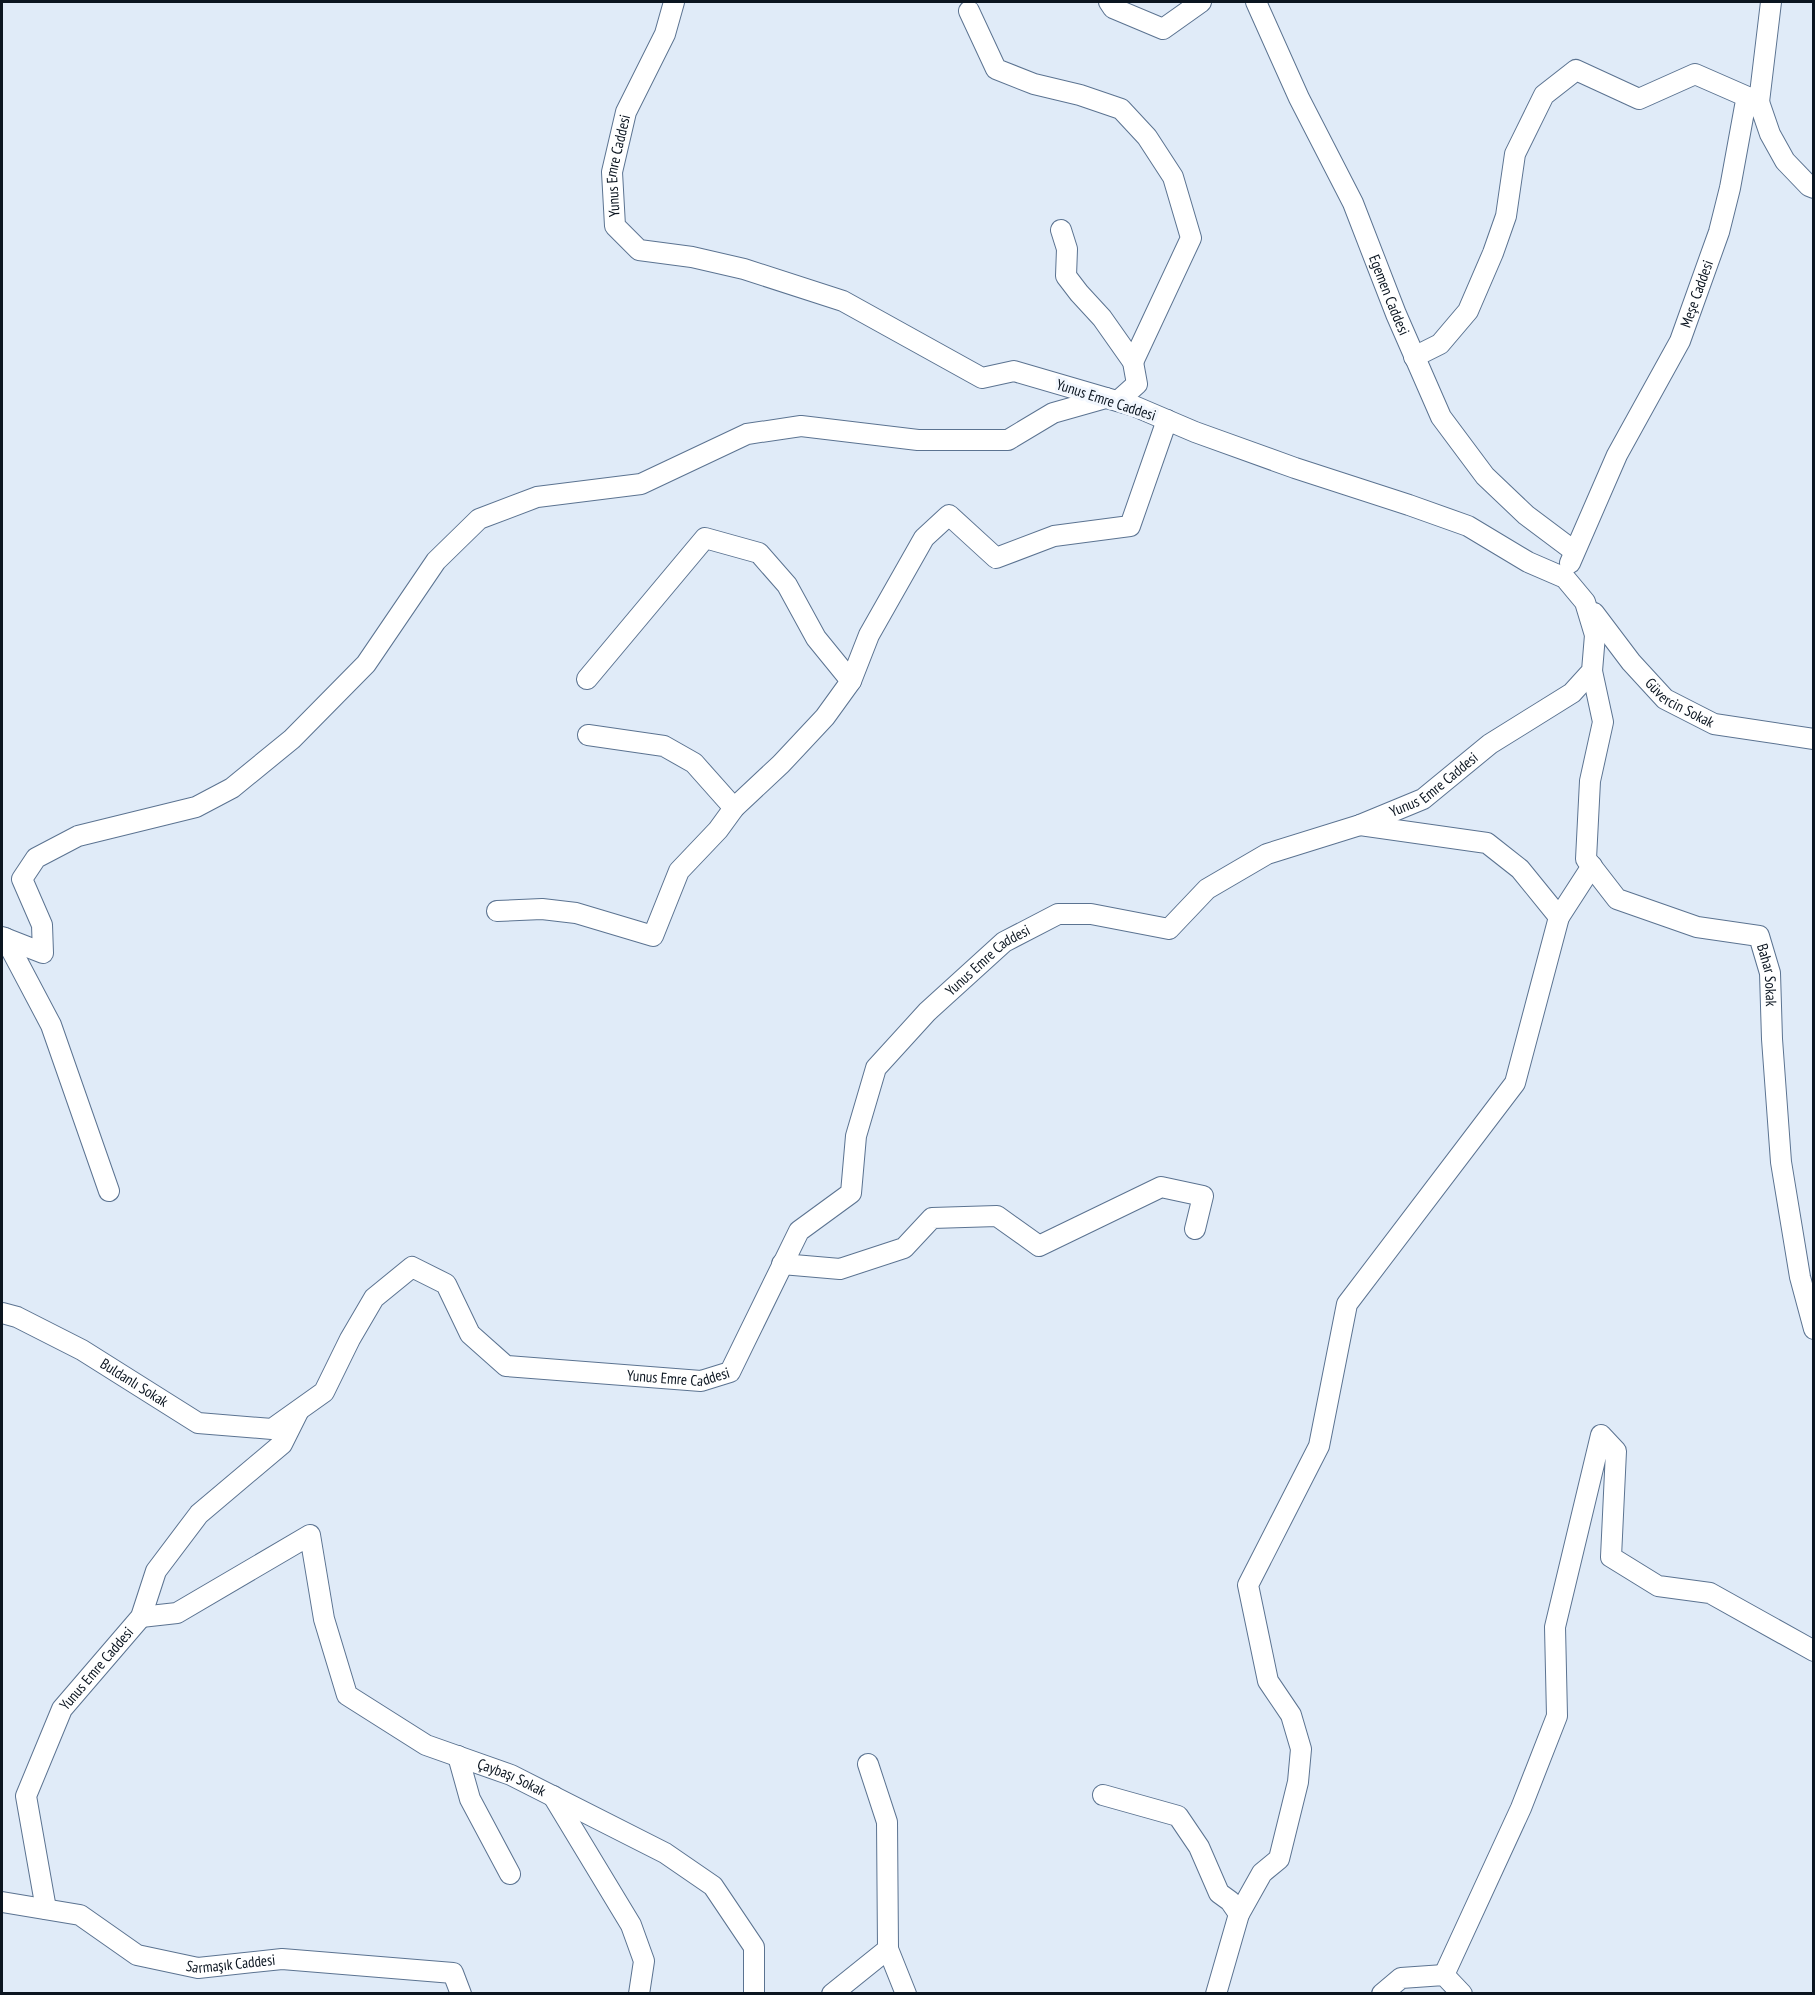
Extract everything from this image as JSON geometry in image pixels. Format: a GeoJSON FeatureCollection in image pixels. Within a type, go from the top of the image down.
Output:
{"type":"FeatureCollection","features":[{"type":"Feature","properties":{"kind":"street","name":"Yunus Emre Caddesi"},"geometry":{"type":"LineString","coordinates":[[272,1429],[324,1392],[350,1339],[374,1298],[412,1267],[446,1284],[470,1334],[506,1366],[701,1381],[730,1372],[799,1231],[851,1193],[856,1136],[876,1068],[927,1012],[1004,942],[1059,914],[1091,914],[1169,928],[1207,889],[1267,854],[1360,825],[1423,799],[1490,744],[1572,693],[1592,671],[1595,635],[1585,602],[1565,578],[1528,561],[1468,526],[1295,468],[1112,399],[1014,371],[982,378],[843,302],[744,269],[692,257],[639,250],[615,226],[612,172],[626,112],[665,34],[674,2]]}},
{"type":"Feature","properties":{"kind":"street"},"geometry":{"type":"LineString","coordinates":[[1109,2],[1113,8],[1163,29],[1201,2]]}},
{"type":"Feature","properties":{"kind":"street","name":"Egemen Caddesi"},"geometry":{"type":"LineString","coordinates":[[1256,2],[1299,98],[1353,203],[1414,357],[1441,417],[1485,476],[1526,515],[1574,551]]}},
{"type":"Feature","properties":{"kind":"street"},"geometry":{"type":"LineString","coordinates":[[1771,2],[1759,102],[1770,134],[1785,161],[1809,186],[1814,188]]}},
{"type":"Feature","properties":{"kind":"street"},"geometry":{"type":"LineString","coordinates":[[969,11],[996,69],[1034,84],[1080,95],[1121,109],[1147,137],[1173,177],[1191,238],[1133,362]]}},
{"type":"Feature","properties":{"kind":"street"},"geometry":{"type":"LineString","coordinates":[[1414,357],[1440,344],[1468,311],[1506,216],[1515,154],[1544,95],[1576,70],[1639,99],[1695,74],[1759,102]]}},
{"type":"Feature","properties":{"kind":"street","name":"Meşe Caddesi"},"geometry":{"type":"LineString","coordinates":[[1565,578],[1574,551],[1617,455],[1680,341],[1719,232],[1730,188],[1745,106],[1759,102]]}},
{"type":"Feature","properties":{"kind":"street"},"geometry":{"type":"LineString","coordinates":[[3,938],[43,953],[42,925],[22,879],[36,858],[78,836],[196,807],[232,788],[292,739],[366,664],[436,561],[479,519],[537,497],[641,484],[747,435],[801,426],[918,440],[1008,440],[1053,413],[1112,399],[1137,384],[1133,362],[1102,318],[1066,276],[1067,249],[1061,230]]}},
{"type":"Feature","properties":{"kind":"street"},"geometry":{"type":"LineString","coordinates":[[497,911],[542,909],[576,913],[653,936],[679,871],[718,830],[734,808],[781,764],[825,717],[851,681],[869,635],[924,538],[949,515],[996,558],[1054,536],[1130,526],[1167,420]]}},
{"type":"Feature","properties":{"kind":"street"},"geometry":{"type":"LineString","coordinates":[[587,679],[705,538],[759,553],[787,585],[816,638],[851,681]]}},
{"type":"Feature","properties":{"kind":"street","name":"Güvercin Sokak"},"geometry":{"type":"LineString","coordinates":[[1585,602],[1631,662],[1665,699],[1714,724],[1814,740]]}},
{"type":"Feature","properties":{"kind":"street","name":"Bahar Sokak"},"geometry":{"type":"LineString","coordinates":[[1592,671],[1603,722],[1590,781],[1586,859],[1617,899],[1696,927],[1759,936],[1770,973],[1780,1162],[1800,1277],[1814,1329]]}},
{"type":"Feature","properties":{"kind":"street"},"geometry":{"type":"LineString","coordinates":[[588,735],[664,746],[694,763],[734,808]]}},
{"type":"Feature","properties":{"kind":"street"},"geometry":{"type":"LineString","coordinates":[[1360,825],[1487,843],[1520,868],[1559,916]]}},
{"type":"Feature","properties":{"kind":"street"},"geometry":{"type":"LineString","coordinates":[[1216,1994],[1239,1914],[1262,1873],[1279,1859],[1298,1782],[1301,1749],[1291,1715],[1268,1682],[1248,1585],[1319,1446],[1347,1304],[1515,1083],[1559,916],[1592,866]]}},
{"type":"Feature","properties":{"kind":"street"},"geometry":{"type":"LineString","coordinates":[[3,938],[51,1025],[109,1191]]}},
{"type":"Feature","properties":{"kind":"street"},"geometry":{"type":"LineString","coordinates":[[782,1264],[840,1269],[904,1248],[932,1218],[997,1216],[1039,1246],[1161,1187],[1203,1196],[1195,1229]]}},
{"type":"Feature","properties":{"kind":"street","name":"Buldanlı Sokak"},"geometry":{"type":"LineString","coordinates":[[2,1313],[17,1317],[82,1350],[198,1423],[272,1429]]}},
{"type":"Feature","properties":{"kind":"street","name":"Yunus Emre Caddesi"},"geometry":{"type":"LineString","coordinates":[[46,1909],[26,1796],[62,1709],[141,1617],[156,1571],[199,1514],[282,1444],[299,1409]]}},
{"type":"Feature","properties":{"kind":"street"},"geometry":{"type":"LineString","coordinates":[[1382,1994],[1401,1978],[1414,1985],[1444,1976],[1521,1808],[1557,1716],[1555,1627],[1601,1435],[1617,1451],[1611,1557],[1658,1586],[1710,1593],[1814,1651]]}},
{"type":"Feature","properties":{"kind":"street","name":"Çaybaşı Sokak"},"geometry":{"type":"LineString","coordinates":[[141,1617],[177,1613],[310,1535],[324,1619],[347,1695],[426,1745],[511,1775],[665,1853],[713,1886],[754,1947],[754,1994]]}},
{"type":"Feature","properties":{"kind":"street"},"geometry":{"type":"LineString","coordinates":[[458,1756],[470,1799],[510,1874]]}},
{"type":"Feature","properties":{"kind":"street"},"geometry":{"type":"LineString","coordinates":[[868,1764],[887,1822],[888,1949],[906,1994]]}},
{"type":"Feature","properties":{"kind":"street"},"geometry":{"type":"LineString","coordinates":[[1103,1795],[1178,1816],[1199,1847],[1219,1893],[1230,1901],[1239,1914]]}},
{"type":"Feature","properties":{"kind":"street"},"geometry":{"type":"LineString","coordinates":[[553,1796],[631,1925],[645,1961],[639,1994]]}},
{"type":"Feature","properties":{"kind":"street","name":"Sarmaşık Caddesi"},"geometry":{"type":"LineString","coordinates":[[2,1902],[80,1915],[137,1954],[198,1968],[282,1959],[453,1973],[461,1994]]}},
{"type":"Feature","properties":{"kind":"street"},"geometry":{"type":"LineString","coordinates":[[832,1994],[888,1949]]}},
{"type":"Feature","properties":{"kind":"street"},"geometry":{"type":"LineString","coordinates":[[1444,1976],[1462,1994]]}}]}
